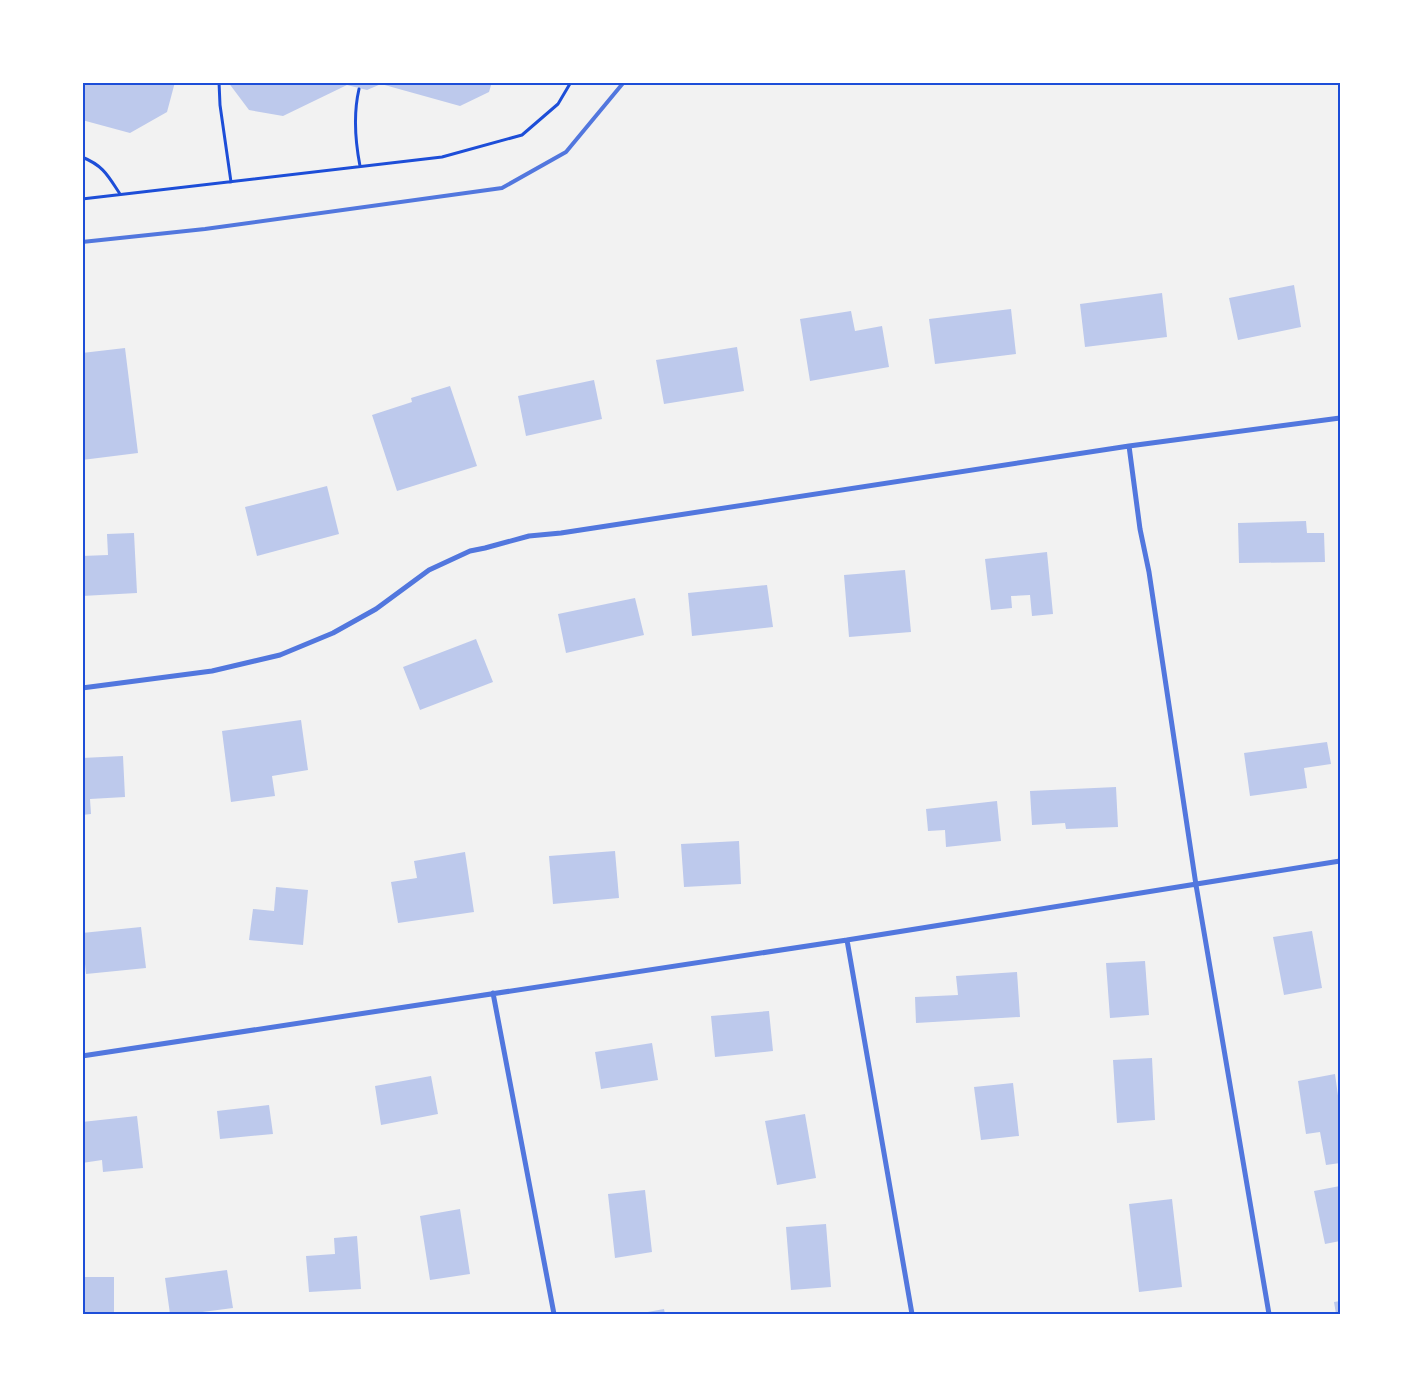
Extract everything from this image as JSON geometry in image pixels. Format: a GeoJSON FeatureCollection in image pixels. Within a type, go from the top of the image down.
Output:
{"type":"FeatureCollection","features":[{"type":"Feature","properties":{"kind":"street"},"geometry":{"type":"LineString","coordinates":[[82,688],[212,671],[280,655],[333,633],[376,609],[429,570],[470,551],[529,536],[1129,446],[1340,418]]}},
{"type":"Feature","properties":{"kind":"street"},"geometry":{"type":"LineString","coordinates":[[1129,446],[1140,529],[1149,572],[1196,885],[1269,1314]]}},
{"type":"Feature","properties":{"kind":"street"},"geometry":{"type":"LineString","coordinates":[[82,1056],[848,940],[1340,861]]}},
{"type":"Feature","properties":{"kind":"street"},"geometry":{"type":"LineString","coordinates":[[848,940],[912,1314]]}},
{"type":"Feature","properties":{"kind":"street"},"geometry":{"type":"LineString","coordinates":[[494,993],[554,1314]]}},
{"type":"Feature","properties":{"kind":"lane"},"geometry":{"type":"LineString","coordinates":[[82,242],[205,229],[502,188],[566,152],[624,82]]}},
{"type":"Feature","properties":{"kind":"path"},"geometry":{"type":"LineString","coordinates":[[218,82],[232,182]]}},
{"type":"Feature","properties":{"kind":"path"},"geometry":{"type":"LineString","coordinates":[[82,199],[442,157],[522,135],[558,104],[571,82]]}},
{"type":"Feature","properties":{"kind":"path"},"geometry":{"type":"LineString","coordinates":[[359,89],[355,116],[356,144],[360,166]]}},
{"type":"Feature","properties":{"kind":"path"},"geometry":{"type":"LineString","coordinates":[[82,157],[104,170],[120,194]]}},
{"type":"Feature","properties":{"kind":"building"},"geometry":{"type":"Polygon","coordinates":[[[82,82],[175,82],[167,112],[130,133],[82,120],[82,82]]]}},
{"type":"Feature","properties":{"kind":"building"},"geometry":{"type":"Polygon","coordinates":[[[228,82],[492,82],[489,92],[460,106],[381,84],[367,90],[347,85],[283,116],[249,110],[228,82]]]}},
{"type":"Feature","properties":{"kind":"building"},"geometry":{"type":"Polygon","coordinates":[[[1294,285],[1301,327],[1238,340],[1229,298],[1294,285]]]}},
{"type":"Feature","properties":{"kind":"building"},"geometry":{"type":"Polygon","coordinates":[[[1162,293],[1167,337],[1085,347],[1080,304],[1162,293]]]}},
{"type":"Feature","properties":{"kind":"building"},"geometry":{"type":"Polygon","coordinates":[[[1011,309],[1016,354],[935,364],[929,319],[1011,309]]]}},
{"type":"Feature","properties":{"kind":"building"},"geometry":{"type":"Polygon","coordinates":[[[851,311],[855,331],[882,326],[889,367],[810,381],[800,319],[851,311]]]}},
{"type":"Feature","properties":{"kind":"building"},"geometry":{"type":"Polygon","coordinates":[[[737,347],[744,391],[664,404],[656,360],[737,347]]]}},
{"type":"Feature","properties":{"kind":"building"},"geometry":{"type":"Polygon","coordinates":[[[125,348],[138,453],[82,460],[82,353],[125,348]]]}},
{"type":"Feature","properties":{"kind":"building"},"geometry":{"type":"Polygon","coordinates":[[[594,380],[602,419],[526,436],[518,396],[594,380]]]}},
{"type":"Feature","properties":{"kind":"building"},"geometry":{"type":"Polygon","coordinates":[[[450,386],[477,466],[397,491],[372,415],[412,402],[411,398],[450,386]]]}},
{"type":"Feature","properties":{"kind":"building"},"geometry":{"type":"Polygon","coordinates":[[[327,486],[339,534],[257,556],[245,507],[327,486]]]}},
{"type":"Feature","properties":{"kind":"building"},"geometry":{"type":"Polygon","coordinates":[[[1306,521],[1307,533],[1324,533],[1325,562],[1239,563],[1238,523],[1306,521]]]}},
{"type":"Feature","properties":{"kind":"building"},"geometry":{"type":"Polygon","coordinates":[[[134,533],[137,593],[82,596],[82,556],[108,555],[107,534],[134,533]]]}},
{"type":"Feature","properties":{"kind":"building"},"geometry":{"type":"Polygon","coordinates":[[[1047,552],[1053,614],[1032,616],[1030,595],[1011,596],[1012,608],[991,610],[985,559],[1047,552]]]}},
{"type":"Feature","properties":{"kind":"building"},"geometry":{"type":"Polygon","coordinates":[[[905,570],[911,632],[849,637],[844,575],[905,570]]]}},
{"type":"Feature","properties":{"kind":"building"},"geometry":{"type":"Polygon","coordinates":[[[767,585],[773,627],[692,636],[688,593],[767,585]]]}},
{"type":"Feature","properties":{"kind":"building"},"geometry":{"type":"Polygon","coordinates":[[[635,598],[644,635],[566,653],[558,614],[635,598]]]}},
{"type":"Feature","properties":{"kind":"building"},"geometry":{"type":"Polygon","coordinates":[[[476,639],[493,682],[420,710],[403,667],[476,639]]]}},
{"type":"Feature","properties":{"kind":"building"},"geometry":{"type":"Polygon","coordinates":[[[301,720],[308,770],[272,776],[275,796],[231,802],[222,731],[301,720]]]}},
{"type":"Feature","properties":{"kind":"building"},"geometry":{"type":"Polygon","coordinates":[[[1327,742],[1331,764],[1304,768],[1307,788],[1250,796],[1244,753],[1327,742]]]}},
{"type":"Feature","properties":{"kind":"building"},"geometry":{"type":"Polygon","coordinates":[[[123,756],[125,797],[90,799],[91,814],[82,815],[82,758],[123,756]]]}},
{"type":"Feature","properties":{"kind":"building"},"geometry":{"type":"Polygon","coordinates":[[[1116,787],[1118,827],[1066,829],[1065,823],[1032,825],[1030,791],[1116,787]]]}},
{"type":"Feature","properties":{"kind":"building"},"geometry":{"type":"Polygon","coordinates":[[[997,801],[1001,841],[946,847],[945,830],[928,831],[926,809],[997,801]]]}},
{"type":"Feature","properties":{"kind":"building"},"geometry":{"type":"Polygon","coordinates":[[[739,841],[741,884],[684,887],[681,844],[739,841]]]}},
{"type":"Feature","properties":{"kind":"building"},"geometry":{"type":"Polygon","coordinates":[[[615,851],[619,898],[553,904],[549,856],[615,851]]]}},
{"type":"Feature","properties":{"kind":"building"},"geometry":{"type":"Polygon","coordinates":[[[465,852],[474,912],[398,923],[391,882],[417,878],[414,861],[465,852]]]}},
{"type":"Feature","properties":{"kind":"building"},"geometry":{"type":"Polygon","coordinates":[[[276,887],[308,890],[303,945],[249,940],[253,909],[274,911],[276,887]]]}},
{"type":"Feature","properties":{"kind":"building"},"geometry":{"type":"Polygon","coordinates":[[[141,927],[146,968],[86,974],[82,933],[141,927]]]}},
{"type":"Feature","properties":{"kind":"building"},"geometry":{"type":"Polygon","coordinates":[[[1312,931],[1322,988],[1284,995],[1273,937],[1312,931]]]}},
{"type":"Feature","properties":{"kind":"building"},"geometry":{"type":"Polygon","coordinates":[[[1145,961],[1149,1015],[1110,1018],[1106,963],[1145,961]]]}},
{"type":"Feature","properties":{"kind":"building"},"geometry":{"type":"Polygon","coordinates":[[[1017,972],[1020,1017],[916,1023],[915,997],[958,995],[956,976],[1017,972]]]}},
{"type":"Feature","properties":{"kind":"building"},"geometry":{"type":"Polygon","coordinates":[[[769,1011],[773,1051],[715,1057],[711,1016],[769,1011]]]}},
{"type":"Feature","properties":{"kind":"building"},"geometry":{"type":"Polygon","coordinates":[[[652,1043],[658,1080],[601,1089],[595,1052],[652,1043]]]}},
{"type":"Feature","properties":{"kind":"building"},"geometry":{"type":"Polygon","coordinates":[[[1152,1058],[1155,1120],[1117,1123],[1113,1060],[1152,1058]]]}},
{"type":"Feature","properties":{"kind":"building"},"geometry":{"type":"Polygon","coordinates":[[[1335,1074],[1340,1110],[1340,1163],[1326,1165],[1320,1132],[1306,1134],[1298,1081],[1335,1074]]]}},
{"type":"Feature","properties":{"kind":"building"},"geometry":{"type":"Polygon","coordinates":[[[431,1076],[438,1114],[381,1125],[375,1086],[431,1076]]]}},
{"type":"Feature","properties":{"kind":"building"},"geometry":{"type":"Polygon","coordinates":[[[1013,1083],[1019,1136],[981,1140],[974,1087],[1013,1083]]]}},
{"type":"Feature","properties":{"kind":"building"},"geometry":{"type":"Polygon","coordinates":[[[269,1105],[273,1134],[220,1139],[217,1111],[269,1105]]]}},
{"type":"Feature","properties":{"kind":"building"},"geometry":{"type":"Polygon","coordinates":[[[805,1114],[816,1178],[777,1185],[765,1121],[805,1114]]]}},
{"type":"Feature","properties":{"kind":"building"},"geometry":{"type":"Polygon","coordinates":[[[137,1116],[143,1168],[103,1172],[102,1160],[82,1163],[82,1122],[137,1116]]]}},
{"type":"Feature","properties":{"kind":"building"},"geometry":{"type":"Polygon","coordinates":[[[1340,1186],[1340,1241],[1325,1244],[1314,1191],[1340,1186]]]}},
{"type":"Feature","properties":{"kind":"building"},"geometry":{"type":"Polygon","coordinates":[[[645,1190],[652,1252],[615,1258],[608,1194],[645,1190]]]}},
{"type":"Feature","properties":{"kind":"building"},"geometry":{"type":"Polygon","coordinates":[[[1172,1199],[1182,1287],[1139,1292],[1129,1204],[1172,1199]]]}},
{"type":"Feature","properties":{"kind":"building"},"geometry":{"type":"Polygon","coordinates":[[[460,1209],[470,1274],[430,1280],[420,1216],[460,1209]]]}},
{"type":"Feature","properties":{"kind":"building"},"geometry":{"type":"Polygon","coordinates":[[[826,1224],[831,1287],[791,1290],[786,1227],[826,1224]]]}},
{"type":"Feature","properties":{"kind":"building"},"geometry":{"type":"Polygon","coordinates":[[[357,1236],[361,1289],[309,1292],[306,1256],[335,1254],[334,1238],[357,1236]]]}},
{"type":"Feature","properties":{"kind":"building"},"geometry":{"type":"Polygon","coordinates":[[[227,1270],[233,1308],[187,1314],[170,1314],[165,1278],[227,1270]]]}},
{"type":"Feature","properties":{"kind":"building"},"geometry":{"type":"Polygon","coordinates":[[[82,1277],[114,1277],[114,1314],[82,1314],[82,1277]]]}},
{"type":"Feature","properties":{"kind":"building"},"geometry":{"type":"Polygon","coordinates":[[[1340,1301],[1340,1314],[1336,1314],[1334,1302],[1340,1301]]]}},
{"type":"Feature","properties":{"kind":"building"},"geometry":{"type":"Polygon","coordinates":[[[664,1309],[665,1314],[637,1314],[664,1309]]]}}]}
